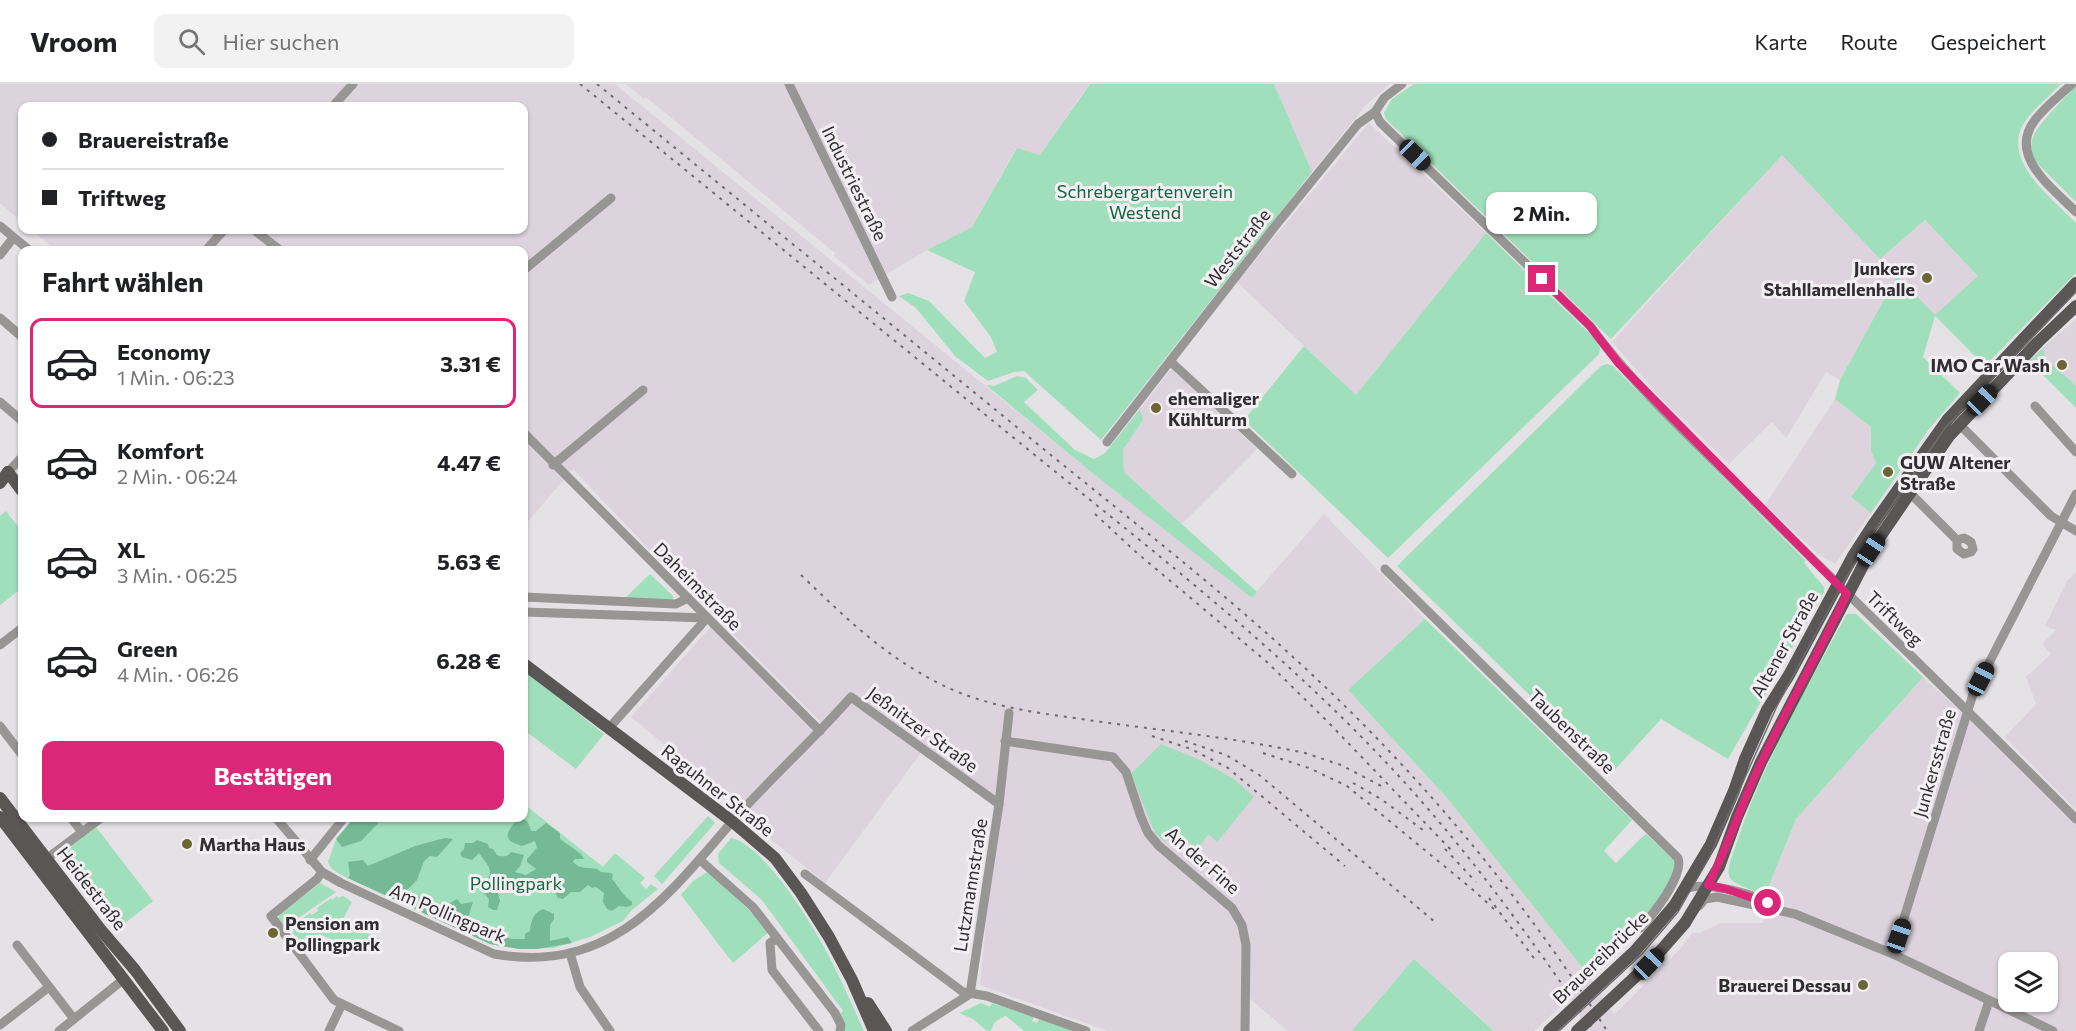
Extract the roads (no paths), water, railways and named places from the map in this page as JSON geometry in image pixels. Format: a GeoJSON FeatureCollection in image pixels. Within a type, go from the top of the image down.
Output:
{"type":"FeatureCollection","features":[{"type":"Feature","properties":{"kind":"main road","name":"Altener Straße"},"geometry":{"type":"LineString","coordinates":[[1674,906],[1712,844],[1759,725],[1837,585],[1874,525],[1936,433],[1968,396],[2076,284]]}},
{"type":"Feature","properties":{"kind":"main road","name":"Altener Straße"},"geometry":{"type":"LineString","coordinates":[[1685,923],[1721,862],[1737,817],[1761,762],[1871,550],[1959,424],[2043,336],[2076,306]]}},
{"type":"Feature","properties":{"kind":"main road"},"geometry":{"type":"LineString","coordinates":[[0,483],[4,474],[18,487]]}},
{"type":"Feature","properties":{"kind":"main road","name":"Raguhner Straße"},"geometry":{"type":"LineString","coordinates":[[528,667],[733,822],[771,854],[786,872],[824,930],[852,980],[886,1031]]}},
{"type":"Feature","properties":{"kind":"main road","name":"Heidestraße"},"geometry":{"type":"LineString","coordinates":[[0,798],[18,822]]}},
{"type":"Feature","properties":{"kind":"main road","name":"Heidestraße"},"geometry":{"type":"LineString","coordinates":[[0,817],[161,1030]]}},
{"type":"Feature","properties":{"kind":"main road","name":"Heidestraße"},"geometry":{"type":"LineString","coordinates":[[18,822],[180,1031]]}},
{"type":"Feature","properties":{"kind":"main road","name":"Brauereibrücke"},"geometry":{"type":"LineString","coordinates":[[1549,1031],[1635,951],[1674,906]]}},
{"type":"Feature","properties":{"kind":"main road","name":"Brauereibrücke"},"geometry":{"type":"LineString","coordinates":[[1576,1031],[1649,964],[1685,923]]}},
{"type":"Feature","properties":{"kind":"main road"},"geometry":{"type":"LineString","coordinates":[[124,980],[135,970]]}},
{"type":"Feature","properties":{"kind":"main road","name":"Raguhner Straße"},"geometry":{"type":"LineString","coordinates":[[852,980],[874,1031]]}},
{"type":"Feature","properties":{"kind":"street"},"geometry":{"type":"LineString","coordinates":[[337,102],[353,84]]}},
{"type":"Feature","properties":{"kind":"street","name":"Industriestraße"},"geometry":{"type":"LineString","coordinates":[[789,84],[892,297]]}},
{"type":"Feature","properties":{"kind":"street","name":"Weststraße"},"geometry":{"type":"LineString","coordinates":[[1107,442],[1358,124],[1375,112],[1384,98],[1402,84]]}},
{"type":"Feature","properties":{"kind":"street"},"geometry":{"type":"LineString","coordinates":[[2072,84],[2035,121],[2028,131],[2025,142],[2028,158],[2076,212]]}},
{"type":"Feature","properties":{"kind":"street","name":"Triftweg"},"geometry":{"type":"LineString","coordinates":[[1375,112],[1380,122],[1590,326],[1619,364],[1837,585],[2076,819]]}},
{"type":"Feature","properties":{"kind":"street"},"geometry":{"type":"LineString","coordinates":[[528,267],[610,198]]}},
{"type":"Feature","properties":{"kind":"street"},"geometry":{"type":"LineString","coordinates":[[0,226],[24,246]]}},
{"type":"Feature","properties":{"kind":"street"},"geometry":{"type":"LineString","coordinates":[[210,246],[220,234]]}},
{"type":"Feature","properties":{"kind":"street"},"geometry":{"type":"LineString","coordinates":[[259,234],[275,246]]}},
{"type":"Feature","properties":{"kind":"street"},"geometry":{"type":"LineString","coordinates":[[0,255],[13,238]]}},
{"type":"Feature","properties":{"kind":"street"},"geometry":{"type":"LineString","coordinates":[[0,318],[18,334]]}},
{"type":"Feature","properties":{"kind":"street"},"geometry":{"type":"LineString","coordinates":[[1170,362],[1292,474]]}},
{"type":"Feature","properties":{"kind":"street"},"geometry":{"type":"LineString","coordinates":[[553,465],[643,390]]}},
{"type":"Feature","properties":{"kind":"street"},"geometry":{"type":"LineString","coordinates":[[0,402],[18,418]]}},
{"type":"Feature","properties":{"kind":"street"},"geometry":{"type":"LineString","coordinates":[[2035,406],[2076,452]]}},
{"type":"Feature","properties":{"kind":"street"},"geometry":{"type":"LineString","coordinates":[[1959,424],[2043,508],[2061,524],[2076,531]]}},
{"type":"Feature","properties":{"kind":"street","name":"Daheimstraße"},"geometry":{"type":"LineString","coordinates":[[528,437],[820,731]]}},
{"type":"Feature","properties":{"kind":"street"},"geometry":{"type":"LineString","coordinates":[[4,474],[18,461]]}},
{"type":"Feature","properties":{"kind":"street"},"geometry":{"type":"LineString","coordinates":[[1910,494],[1957,540]]}},
{"type":"Feature","properties":{"kind":"street","name":"Junkersstraße"},"geometry":{"type":"LineString","coordinates":[[1893,954],[1973,694],[2076,494]]}},
{"type":"Feature","properties":{"kind":"street","name":"Taubenstraße"},"geometry":{"type":"LineString","coordinates":[[1385,569],[1678,858],[1679,872],[1653,914],[1641,928]]}},
{"type":"Feature","properties":{"kind":"street"},"geometry":{"type":"LineString","coordinates":[[528,597],[676,604],[688,598]]}},
{"type":"Feature","properties":{"kind":"street"},"geometry":{"type":"LineString","coordinates":[[528,612],[707,618]]}},
{"type":"Feature","properties":{"kind":"street"},"geometry":{"type":"LineString","coordinates":[[610,728],[707,618]]}},
{"type":"Feature","properties":{"kind":"street"},"geometry":{"type":"LineString","coordinates":[[0,645],[18,631]]}},
{"type":"Feature","properties":{"kind":"street","name":"Jeßnitzer Straße"},"geometry":{"type":"LineString","coordinates":[[733,822],[851,697],[999,804]]}},
{"type":"Feature","properties":{"kind":"street","name":"Lutzmannstraße"},"geometry":{"type":"LineString","coordinates":[[970,994],[999,804],[1009,713]]}},
{"type":"Feature","properties":{"kind":"street"},"geometry":{"type":"LineString","coordinates":[[0,726],[18,750]]}},
{"type":"Feature","properties":{"kind":"street","name":"An der Fine"},"geometry":{"type":"LineString","coordinates":[[1005,741],[1113,757],[1126,772],[1148,833],[1159,846],[1232,908],[1242,925],[1246,945],[1245,1031]]}},
{"type":"Feature","properties":{"kind":"street"},"geometry":{"type":"LineString","coordinates":[[74,822],[82,832]]}},
{"type":"Feature","properties":{"kind":"street"},"geometry":{"type":"LineString","coordinates":[[46,859],[96,822]]}},
{"type":"Feature","properties":{"kind":"street","name":"Am Pollingpark"},"geometry":{"type":"LineString","coordinates":[[279,822],[322,872],[358,892],[494,954],[511,957],[537,957],[570,953],[598,945],[627,928],[668,896],[733,822]]}},
{"type":"Feature","properties":{"kind":"street"},"geometry":{"type":"LineString","coordinates":[[310,860],[341,822]]}},
{"type":"Feature","properties":{"kind":"street"},"geometry":{"type":"LineString","coordinates":[[700,860],[753,907],[835,1013],[839,1019],[840,1031]]}},
{"type":"Feature","properties":{"kind":"street"},"geometry":{"type":"LineString","coordinates":[[322,872],[317,879],[271,916],[334,1000],[399,1031]]}},
{"type":"Feature","properties":{"kind":"street"},"geometry":{"type":"LineString","coordinates":[[805,874],[957,989],[970,994],[987,996],[1086,1031]]}},
{"type":"Feature","properties":{"kind":"street"},"geometry":{"type":"LineString","coordinates":[[1687,888],[1708,885],[1726,889],[1768,903],[1775,909]]}},
{"type":"Feature","properties":{"kind":"street"},"geometry":{"type":"LineString","coordinates":[[1694,911],[1705,898],[1711,897],[1795,914],[1893,954],[2052,1031]]}},
{"type":"Feature","properties":{"kind":"street"},"geometry":{"type":"LineString","coordinates":[[777,938],[770,943],[772,970],[819,1031]]}},
{"type":"Feature","properties":{"kind":"street"},"geometry":{"type":"LineString","coordinates":[[17,945],[74,1019]]}},
{"type":"Feature","properties":{"kind":"street"},"geometry":{"type":"LineString","coordinates":[[570,953],[580,987],[610,1031]]}},
{"type":"Feature","properties":{"kind":"street"},"geometry":{"type":"LineString","coordinates":[[58,1031],[124,980]]}},
{"type":"Feature","properties":{"kind":"street"},"geometry":{"type":"LineString","coordinates":[[0,1025],[49,987]]}},
{"type":"Feature","properties":{"kind":"street"},"geometry":{"type":"LineString","coordinates":[[912,1031],[970,994]]}},
{"type":"Feature","properties":{"kind":"street"},"geometry":{"type":"LineString","coordinates":[[1980,1031],[1989,1001]]}},
{"type":"Feature","properties":{"kind":"street"},"geometry":{"type":"LineString","coordinates":[[329,1031],[342,1004]]}},
{"type":"Feature","properties":{"kind":"tram line"},"geometry":{"type":"LineString","coordinates":[[1559,1031],[1642,954],[1678,912],[1709,858],[1777,706],[1840,588],[1877,527],[1945,428],[2076,292]]}},
{"type":"Feature","properties":{"kind":"railway"},"geometry":{"type":"LineString","coordinates":[[580,84],[1169,564],[1298,675],[1379,755],[1438,820],[1493,888],[1594,1031]]}},
{"type":"Feature","properties":{"kind":"railway"},"geometry":{"type":"LineString","coordinates":[[597,84],[1196,573],[1293,657],[1381,742],[1463,834],[1539,930],[1607,1031]]}},
{"type":"Feature","properties":{"kind":"railway"},"geometry":{"type":"LineString","coordinates":[[1095,514],[1137,553],[1267,662],[1454,853]]}},
{"type":"Feature","properties":{"kind":"railway"},"geometry":{"type":"LineString","coordinates":[[801,575],[850,621],[900,661],[957,692],[991,703],[1044,714],[1222,738],[1305,753],[1341,765],[1385,788]]}},
{"type":"Feature","properties":{"kind":"railway"},"geometry":{"type":"LineString","coordinates":[[1152,736],[1191,749],[1228,768],[1345,866]]}},
{"type":"Feature","properties":{"kind":"railway"},"geometry":{"type":"LineString","coordinates":[[1185,741],[1226,755],[1258,774],[1435,922]]}},
{"type":"Feature","properties":{"kind":"railway"},"geometry":{"type":"LineString","coordinates":[[1263,753],[1309,768],[1347,786],[1494,909]]}},
{"type":"Feature","properties":{"kind":"railway"},"geometry":{"type":"LineString","coordinates":[[1353,783],[1381,799],[1423,830]]}},
{"type":"Feature","properties":{"kind":"railway"},"geometry":{"type":"LineString","coordinates":[[1445,849],[1476,882]]}},
{"type":"Feature","properties":{"kind":"railway"},"geometry":{"type":"LineString","coordinates":[[1489,898],[1536,961]]}},
{"type":"Feature","properties":{"kind":"place","name":"Junkers Stahllamellenhalle"},"geometry":{"type":"Point","coordinates":[1927,278]}},
{"type":"Feature","properties":{"kind":"place","name":"IMO Car Wash"},"geometry":{"type":"Point","coordinates":[2062,365]}},
{"type":"Feature","properties":{"kind":"place","name":"ehemaliger Kühlturm"},"geometry":{"type":"Point","coordinates":[1156,408]}},
{"type":"Feature","properties":{"kind":"place","name":"GUW Altener Straße"},"geometry":{"type":"Point","coordinates":[1888,472]}},
{"type":"Feature","properties":{"kind":"place","name":"Martha Haus"},"geometry":{"type":"Point","coordinates":[187,844]}},
{"type":"Feature","properties":{"kind":"place","name":"Pension am Pollingpark"},"geometry":{"type":"Point","coordinates":[273,933]}},
{"type":"Feature","properties":{"kind":"place","name":"Brauerei Dessau"},"geometry":{"type":"Point","coordinates":[1863,985]}},
{"type":"Feature","properties":{"kind":"park label","name":"Schrebergartenverein Westend"},"geometry":{"type":"Point","coordinates":[1145,201]}},
{"type":"Feature","properties":{"kind":"park label","name":"Pollingpark"},"geometry":{"type":"Point","coordinates":[516,883]}}]}
